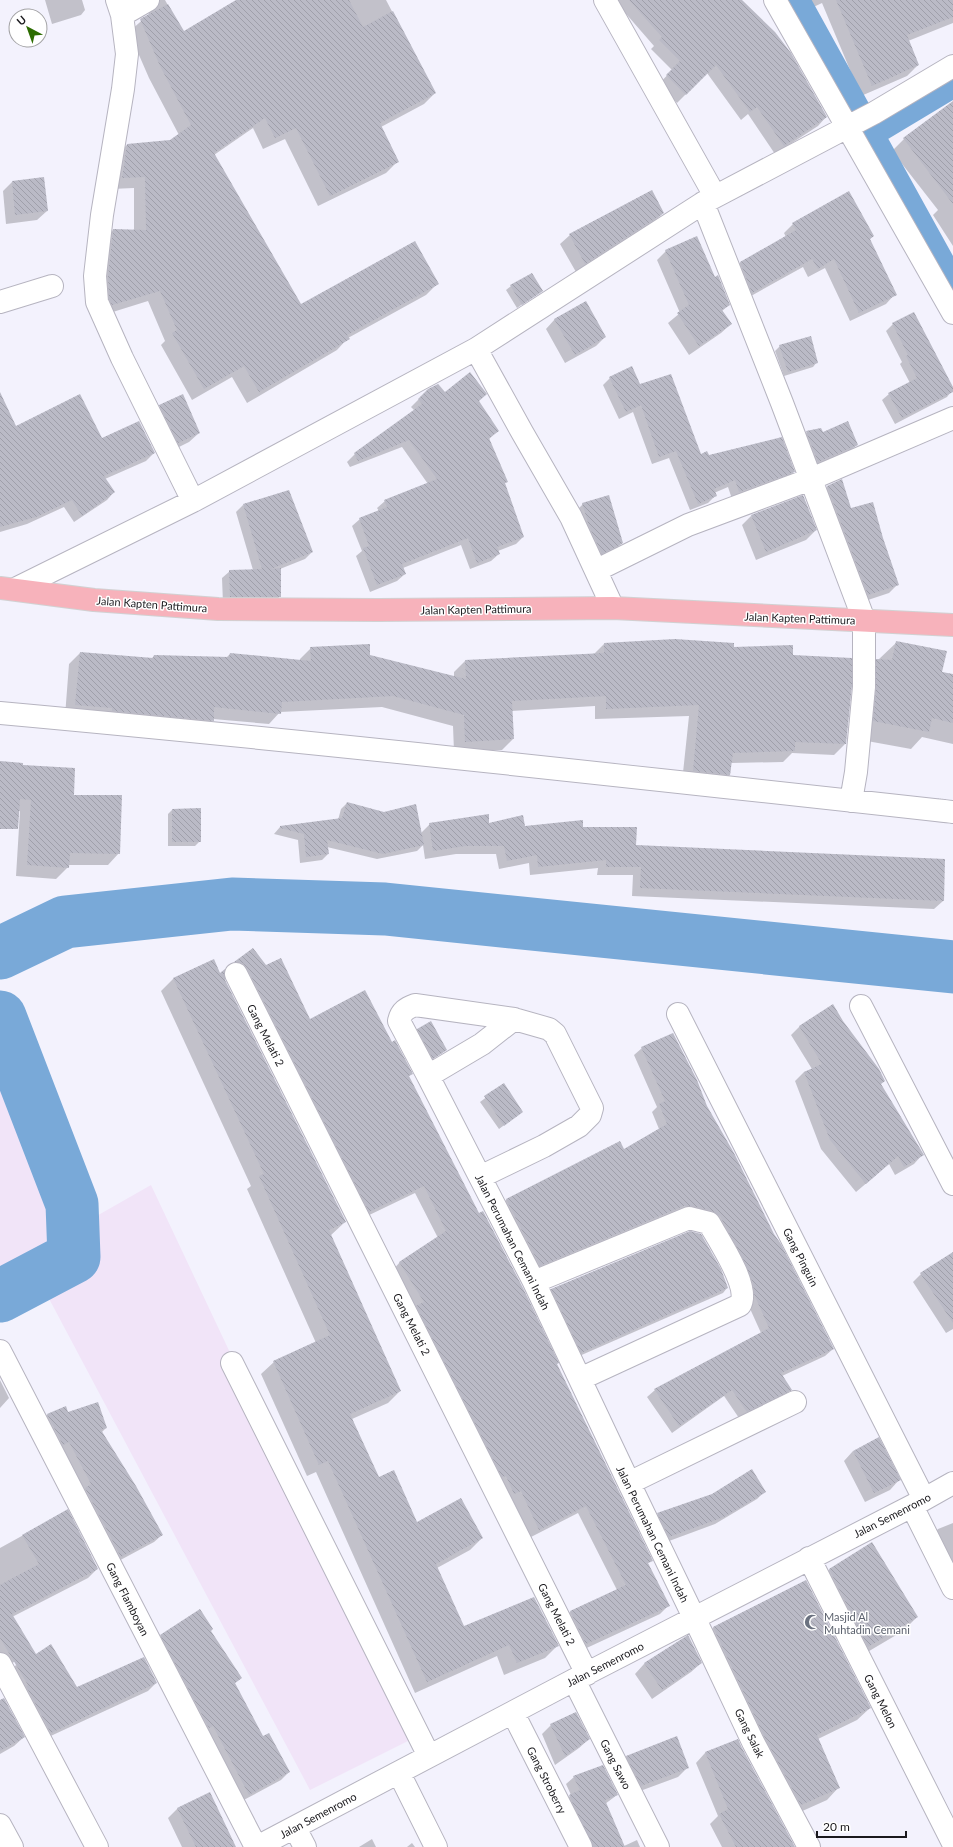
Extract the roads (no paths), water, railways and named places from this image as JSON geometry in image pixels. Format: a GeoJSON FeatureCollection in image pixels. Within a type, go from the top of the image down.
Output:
{"type":"FeatureCollection","features":[{"type":"Feature","properties":{"kind":"main road","name":"Jalan Kapten Pattimura"},"geometry":{"type":"LineString","coordinates":[[7,589],[94,600],[218,609],[378,610],[613,608],[953,625]]}},
{"type":"Feature","properties":{"kind":"street"},"geometry":{"type":"LineString","coordinates":[[148,0],[120,8],[127,54],[123,89],[102,215],[95,276],[97,302],[122,358],[193,500]]}},
{"type":"Feature","properties":{"kind":"street"},"geometry":{"type":"LineString","coordinates":[[606,0],[709,199],[864,620],[864,687],[856,772],[851,801]]}},
{"type":"Feature","properties":{"kind":"street"},"geometry":{"type":"LineString","coordinates":[[775,0],[859,121],[953,313]]}},
{"type":"Feature","properties":{"kind":"street"},"geometry":{"type":"LineString","coordinates":[[7,589],[193,500],[476,349],[709,199],[859,121],[953,66]]}},
{"type":"Feature","properties":{"kind":"street"},"geometry":{"type":"LineString","coordinates":[[0,302],[52,286]]}},
{"type":"Feature","properties":{"kind":"street"},"geometry":{"type":"LineString","coordinates":[[476,349],[571,517],[597,570],[613,608]]}},
{"type":"Feature","properties":{"kind":"street"},"geometry":{"type":"LineString","coordinates":[[597,570],[688,525],[811,479],[953,418]]}},
{"type":"Feature","properties":{"kind":"street"},"geometry":{"type":"LineString","coordinates":[[0,713],[193,731],[671,780],[953,812]]}},
{"type":"Feature","properties":{"kind":"street","name":"Gang Melati 2"},"geometry":{"type":"LineString","coordinates":[[236,974],[581,1677]]}},
{"type":"Feature","properties":{"kind":"street","name":"Jalan Perumahan Cemani Indah"},"geometry":{"type":"LineString","coordinates":[[514,1019],[415,1005],[405,1009],[400,1015],[399,1021],[534,1282],[694,1618]]}},
{"type":"Feature","properties":{"kind":"street"},"geometry":{"type":"LineString","coordinates":[[861,1006],[953,1184]]}},
{"type":"Feature","properties":{"kind":"street","name":"Gang Pinguin"},"geometry":{"type":"LineString","coordinates":[[678,1014],[918,1503],[953,1588]]}},
{"type":"Feature","properties":{"kind":"street"},"geometry":{"type":"LineString","coordinates":[[428,1076],[482,1044],[514,1019],[549,1029],[555,1034],[592,1108],[590,1115],[579,1126],[544,1146],[480,1177]]}},
{"type":"Feature","properties":{"kind":"street"},"geometry":{"type":"LineString","coordinates":[[534,1282],[689,1218],[709,1223],[738,1278],[743,1294],[743,1301],[740,1305],[580,1379]]}},
{"type":"Feature","properties":{"kind":"street","name":"Gang Flamboyan"},"geometry":{"type":"LineString","coordinates":[[0,1351],[257,1847]]}},
{"type":"Feature","properties":{"kind":"street"},"geometry":{"type":"LineString","coordinates":[[232,1363],[429,1756]]}},
{"type":"Feature","properties":{"kind":"street"},"geometry":{"type":"LineString","coordinates":[[629,1483],[795,1402]]}},
{"type":"Feature","properties":{"kind":"street","name":"Jalan Semenromo"},"geometry":{"type":"LineString","coordinates":[[257,1847],[809,1558],[918,1503],[953,1483]]}},
{"type":"Feature","properties":{"kind":"street","name":"Gang Melon"},"geometry":{"type":"LineString","coordinates":[[809,1558],[953,1843]]}},
{"type":"Feature","properties":{"kind":"street","name":"Gang Salak"},"geometry":{"type":"LineString","coordinates":[[694,1618],[753,1742],[809,1847]]}},
{"type":"Feature","properties":{"kind":"street"},"geometry":{"type":"LineString","coordinates":[[0,1664],[97,1847]]}},
{"type":"Feature","properties":{"kind":"street","name":"Gang Sawo"},"geometry":{"type":"LineString","coordinates":[[581,1677],[658,1847]]}},
{"type":"Feature","properties":{"kind":"street","name":"Gang Stroberry"},"geometry":{"type":"LineString","coordinates":[[513,1713],[581,1847]]}},
{"type":"Feature","properties":{"kind":"street"},"geometry":{"type":"LineString","coordinates":[[399,1773],[436,1847]]}},
{"type":"Feature","properties":{"kind":"street"},"geometry":{"type":"LineString","coordinates":[[0,1825],[12,1847]]}},
{"type":"Feature","properties":{"kind":"street"},"geometry":{"type":"LineString","coordinates":[[295,1828],[305,1847]]}},
{"type":"Feature","properties":{"kind":"waterway"},"geometry":{"type":"LineString","coordinates":[[794,0],[953,288]]}},
{"type":"Feature","properties":{"kind":"waterway"},"geometry":{"type":"LineString","coordinates":[[868,133],[953,82]]}},
{"type":"Feature","properties":{"kind":"waterway"},"geometry":{"type":"LineString","coordinates":[[0,953],[65,922],[232,904],[385,909],[953,967]]}},
{"type":"Feature","properties":{"kind":"waterway"},"geometry":{"type":"LineString","coordinates":[[0,1017],[72,1204],[74,1257],[0,1296]]}},
{"type":"Feature","properties":{"kind":"place","name":"Masjid Al Muhtadin Cemani"},"geometry":{"type":"Point","coordinates":[812,1622]}}]}
